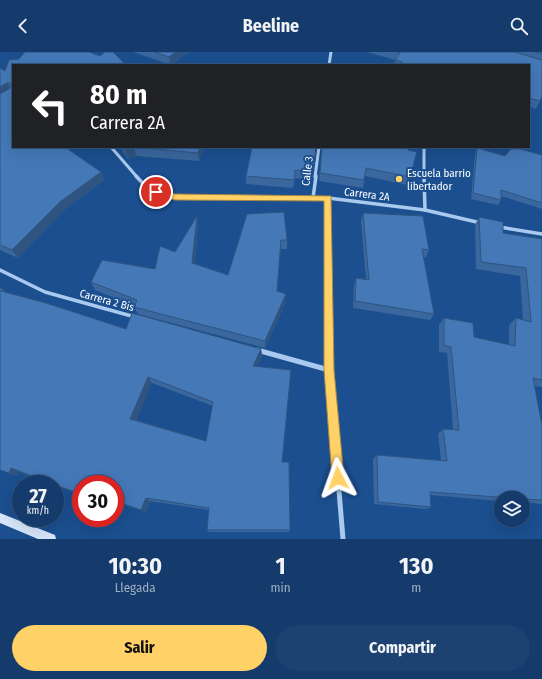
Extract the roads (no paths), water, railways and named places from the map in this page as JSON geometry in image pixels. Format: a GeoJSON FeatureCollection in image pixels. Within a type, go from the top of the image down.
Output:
{"type":"FeatureCollection","features":[{"type":"Feature","properties":{"kind":"street"},"geometry":{"type":"LineString","coordinates":[[329,64],[331,52]]}},
{"type":"Feature","properties":{"kind":"street","name":"Carrera 2A"},"geometry":{"type":"LineString","coordinates":[[112,148],[146,187],[156,192],[175,197],[328,198],[425,210],[486,224]]}},
{"type":"Feature","properties":{"kind":"street","name":"Calle 3"},"geometry":{"type":"LineString","coordinates":[[313,198],[319,148]]}},
{"type":"Feature","properties":{"kind":"street"},"geometry":{"type":"LineString","coordinates":[[424,148],[425,210]]}},
{"type":"Feature","properties":{"kind":"street"},"geometry":{"type":"LineString","coordinates":[[328,198],[329,370],[343,539]]}},
{"type":"Feature","properties":{"kind":"street"},"geometry":{"type":"LineString","coordinates":[[494,226],[542,234]]}},
{"type":"Feature","properties":{"kind":"street","name":"Carrera 2 Bis"},"geometry":{"type":"LineString","coordinates":[[0,270],[45,292],[141,318]]}},
{"type":"Feature","properties":{"kind":"street"},"geometry":{"type":"LineString","coordinates":[[254,349],[329,370]]}},
{"type":"Feature","properties":{"kind":"street"},"geometry":{"type":"LineString","coordinates":[[0,518],[51,539]]}},
{"type":"Feature","properties":{"kind":"place","name":"Escuela barrio libertador"},"geometry":{"type":"Point","coordinates":[399,179]}}]}
